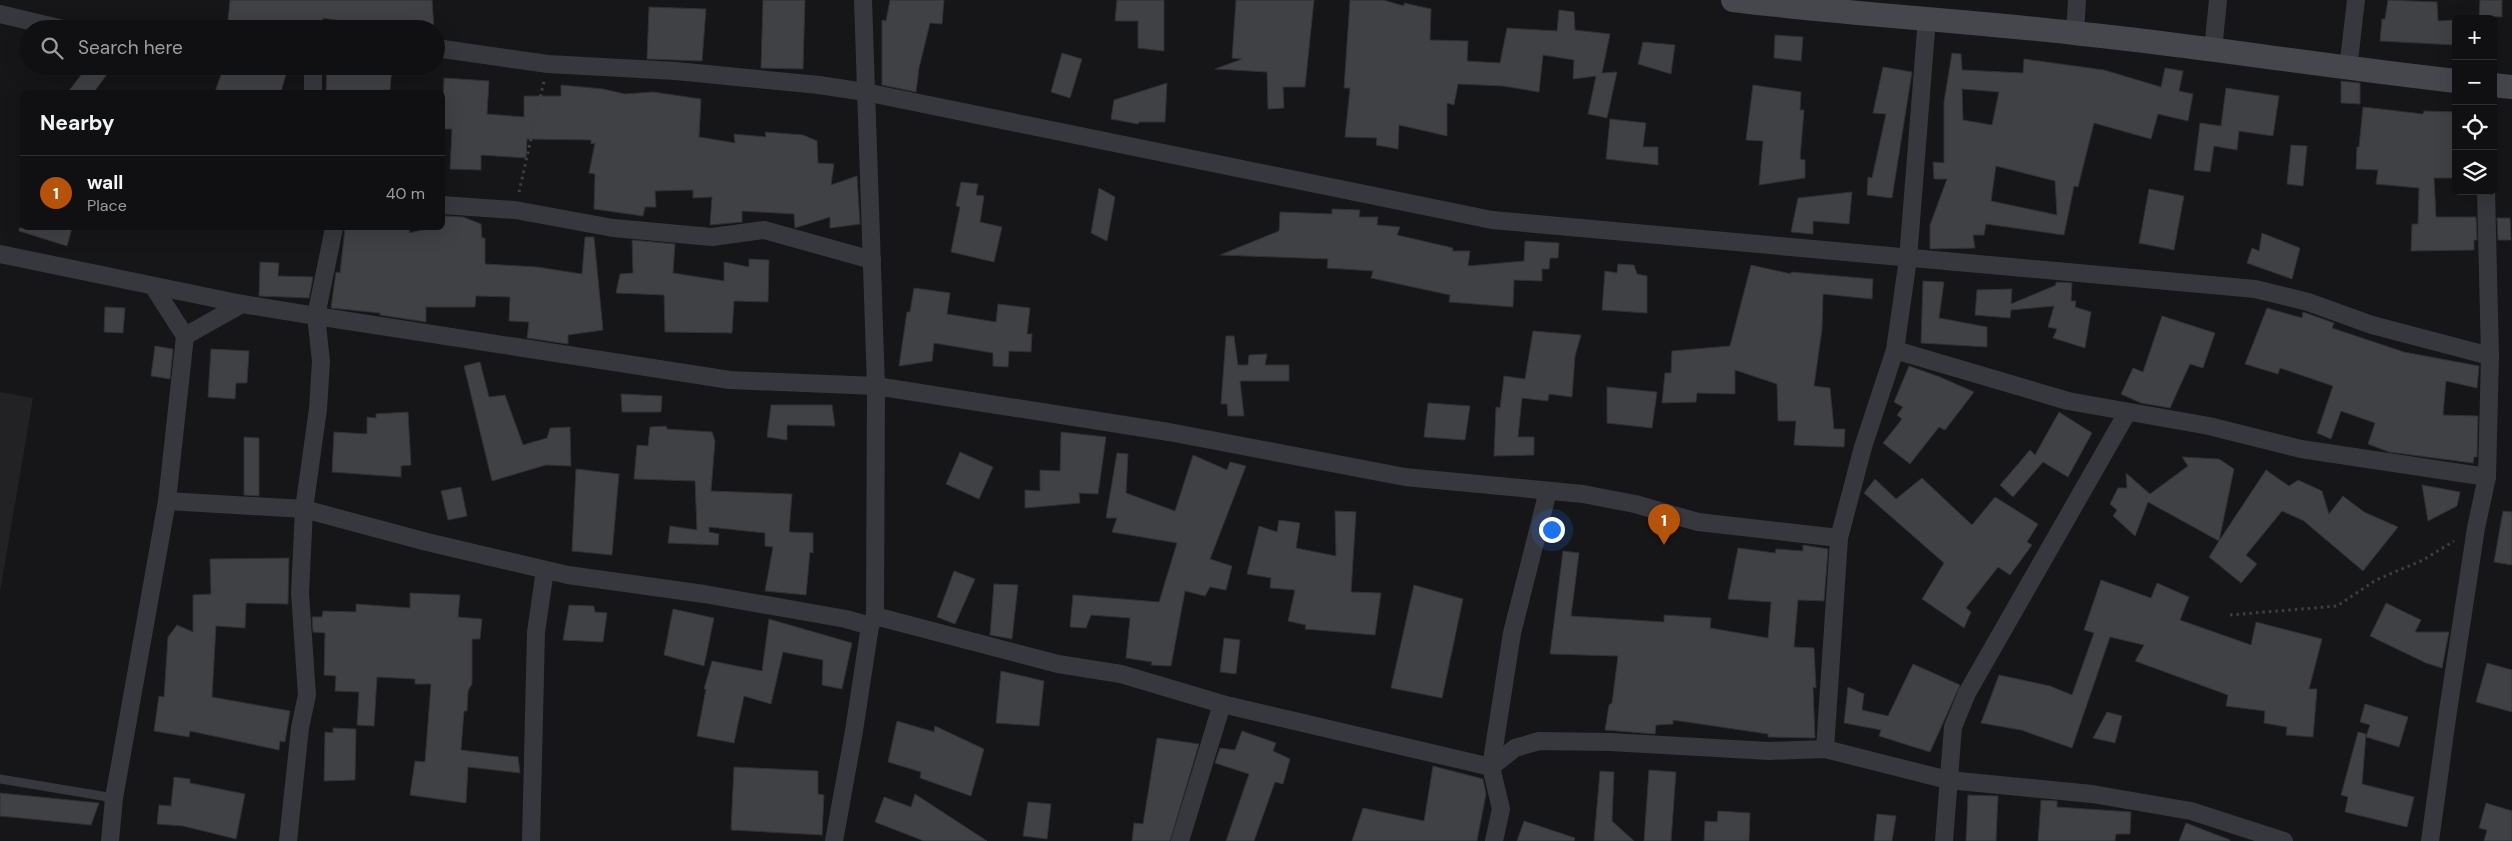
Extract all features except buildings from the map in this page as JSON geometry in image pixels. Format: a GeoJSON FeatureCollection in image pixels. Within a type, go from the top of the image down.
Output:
{"type":"FeatureCollection","features":[{"type":"Feature","properties":{"kind":"main road"},"geometry":{"type":"LineString","coordinates":[[1733,0],[1838,6],[1927,18],[2075,33],[2348,69],[2452,81]]}},
{"type":"Feature","properties":{"kind":"main road"},"geometry":{"type":"LineString","coordinates":[[2497,85],[2512,87]]}},
{"type":"Feature","properties":{"kind":"street"},"geometry":{"type":"LineString","coordinates":[[834,841],[873,621],[876,386],[863,0]]}},
{"type":"Feature","properties":{"kind":"street"},"geometry":{"type":"LineString","coordinates":[[2075,33],[2077,0]]}},
{"type":"Feature","properties":{"kind":"street"},"geometry":{"type":"LineString","coordinates":[[2213,50],[2218,0]]}},
{"type":"Feature","properties":{"kind":"street"},"geometry":{"type":"LineString","coordinates":[[2348,69],[2356,0]]}},
{"type":"Feature","properties":{"kind":"street"},"geometry":{"type":"LineString","coordinates":[[0,14],[25,20]]}},
{"type":"Feature","properties":{"kind":"street"},"geometry":{"type":"LineString","coordinates":[[1825,749],[1839,538],[1863,447],[1895,350],[1908,259],[1927,18]]}},
{"type":"Feature","properties":{"kind":"street"},"geometry":{"type":"LineString","coordinates":[[445,49],[548,64],[676,71],[819,85],[865,92],[1492,220],[2255,289],[2308,302],[2372,325],[2490,356]]}},
{"type":"Feature","properties":{"kind":"street"},"geometry":{"type":"LineString","coordinates":[[313,75],[313,90]]}},
{"type":"Feature","properties":{"kind":"street"},"geometry":{"type":"LineString","coordinates":[[2430,841],[2476,528],[2487,477],[2490,356],[2486,195]]}},
{"type":"Feature","properties":{"kind":"street"},"geometry":{"type":"LineString","coordinates":[[445,205],[515,210],[613,228],[712,237],[748,231],[776,232],[872,260]]}},
{"type":"Feature","properties":{"kind":"street"},"geometry":{"type":"LineString","coordinates":[[288,841],[300,728],[307,696],[300,593],[304,509],[318,409],[321,360],[316,316],[334,230]]}},
{"type":"Feature","properties":{"kind":"street"},"geometry":{"type":"LineString","coordinates":[[0,254],[242,304],[730,380],[876,386],[1169,432],[1405,477],[1583,494],[1635,504],[1698,522],[1839,538]]}},
{"type":"Feature","properties":{"kind":"street"},"geometry":{"type":"LineString","coordinates":[[110,841],[114,798],[167,501],[185,336],[153,286]]}},
{"type":"Feature","properties":{"kind":"street"},"geometry":{"type":"LineString","coordinates":[[185,336],[242,304]]}},
{"type":"Feature","properties":{"kind":"street"},"geometry":{"type":"LineString","coordinates":[[1895,350],[2068,401],[2127,413],[2209,426],[2301,449],[2487,477]]}},
{"type":"Feature","properties":{"kind":"street"},"geometry":{"type":"LineString","coordinates":[[1944,841],[1952,727],[1967,693],[2127,413]]}},
{"type":"Feature","properties":{"kind":"street"},"geometry":{"type":"LineString","coordinates":[[1494,841],[1501,809],[1491,767],[1512,633],[1548,491]]}},
{"type":"Feature","properties":{"kind":"street"},"geometry":{"type":"LineString","coordinates":[[167,501],[304,509],[426,542],[545,570],[846,619],[873,621],[1058,664],[1121,674],[1222,704],[1491,767]]}},
{"type":"Feature","properties":{"kind":"street"},"geometry":{"type":"LineString","coordinates":[[531,841],[536,632],[545,570]]}},
{"type":"Feature","properties":{"kind":"street"},"geometry":{"type":"LineString","coordinates":[[1180,841],[1222,704]]}},
{"type":"Feature","properties":{"kind":"street"},"geometry":{"type":"LineString","coordinates":[[1491,767],[1515,748],[1539,741],[1610,742],[1769,751],[1825,749],[1948,780],[2092,794],[2191,812],[2284,841]]}},
{"type":"Feature","properties":{"kind":"lane"},"geometry":{"type":"LineString","coordinates":[[0,779],[114,798]]}},
{"type":"Feature","properties":{"kind":"path"},"geometry":{"type":"LineString","coordinates":[[515,210],[536,124],[548,64]]}},
{"type":"Feature","properties":{"kind":"path"},"geometry":{"type":"LineString","coordinates":[[2230,615],[2337,606],[2376,580],[2423,560],[2476,528]]}},
{"type":"Feature","properties":{"kind":"shaded area"},"geometry":{"type":"Polygon","coordinates":[[[0,392],[33,398],[0,592],[0,392]]]}},
{"type":"Feature","properties":{"kind":"place","name":"wall"},"geometry":{"type":"Point","coordinates":[1664,545]}}]}
